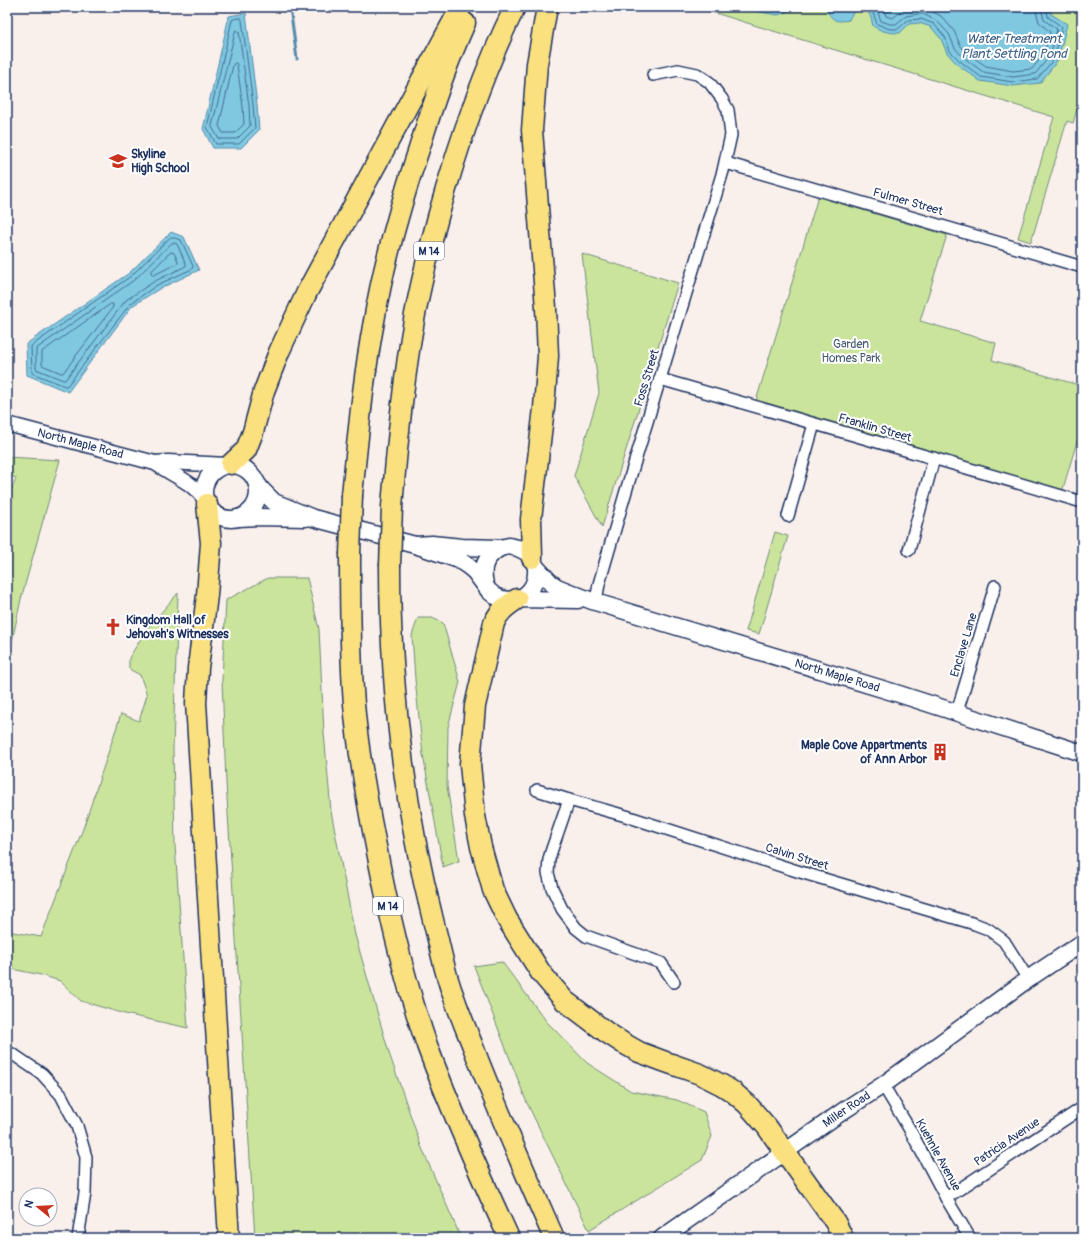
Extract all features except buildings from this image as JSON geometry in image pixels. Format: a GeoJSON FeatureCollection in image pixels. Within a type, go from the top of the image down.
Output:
{"type":"FeatureCollection","features":[{"type":"Feature","properties":{"kind":"highway"},"geometry":{"type":"LineString","coordinates":[[229,465],[246,450],[253,432],[264,391],[279,352],[307,292],[461,7]]}},
{"type":"Feature","properties":{"kind":"highway","name":"M 14"},"geometry":{"type":"LineString","coordinates":[[472,7],[460,34],[430,115],[402,199],[384,270],[361,401],[352,495],[350,614],[354,705],[368,808],[385,894],[401,962],[428,1047],[460,1131],[509,1238]]}},
{"type":"Feature","properties":{"kind":"highway","name":"M 14"},"geometry":{"type":"LineString","coordinates":[[515,7],[480,86],[466,123],[429,251],[414,319],[397,439],[392,506],[390,611],[394,693],[408,798],[422,877],[451,991],[492,1097],[554,1238]]}},
{"type":"Feature","properties":{"kind":"highway"},"geometry":{"type":"LineString","coordinates":[[534,562],[531,519],[544,408],[548,356],[546,308],[532,130],[537,64],[547,7]]}},
{"type":"Feature","properties":{"kind":"highway"},"geometry":{"type":"LineString","coordinates":[[206,501],[210,543],[207,594],[198,668],[196,703],[228,1238]]}},
{"type":"Feature","properties":{"kind":"highway"},"geometry":{"type":"LineString","coordinates":[[518,599],[501,611],[494,623],[474,706],[470,764],[475,816],[481,847],[493,890],[507,919],[537,967],[565,1001],[606,1032],[639,1052],[700,1074],[722,1084],[747,1104],[767,1127],[785,1152],[834,1222],[842,1238]]}},
{"type":"Feature","properties":{"kind":"main road"},"geometry":{"type":"LineString","coordinates":[[229,465],[239,466],[247,470],[256,482],[258,491],[252,508],[246,514],[238,518],[228,519],[220,516],[212,511],[206,501],[204,491],[205,484],[208,477],[220,467],[229,465]]}},
{"type":"Feature","properties":{"kind":"main road","name":"North Maple Road"},"geometry":{"type":"LineString","coordinates":[[256,482],[274,502],[313,518],[415,545],[459,560],[468,566],[485,584],[489,591],[502,599],[594,601]]}},
{"type":"Feature","properties":{"kind":"main road","name":"North Maple Road"},"geometry":{"type":"LineString","coordinates":[[238,518],[313,518]]}},
{"type":"Feature","properties":{"kind":"main road","name":"North Maple Road"},"geometry":{"type":"LineString","coordinates":[[415,545],[430,544],[500,548],[509,546],[518,548],[526,552],[544,577],[557,588],[594,601],[957,712],[1082,753]]}},
{"type":"Feature","properties":{"kind":"main road"},"geometry":{"type":"LineString","coordinates":[[485,584],[483,576],[485,563],[493,553],[500,548]]}},
{"type":"Feature","properties":{"kind":"main road"},"geometry":{"type":"LineString","coordinates":[[518,599],[526,595],[535,582],[537,574],[534,562]]}},
{"type":"Feature","properties":{"kind":"main road","name":"Miller Road"},"geometry":{"type":"LineString","coordinates":[[662,1238],[883,1085],[1028,979],[1082,943]]}},
{"type":"Feature","properties":{"kind":"street","name":"Foss Street"},"geometry":{"type":"LineString","coordinates":[[594,601],[726,163],[731,135],[728,110],[722,99],[709,82],[697,74],[678,70],[653,75]]}},
{"type":"Feature","properties":{"kind":"street","name":"Fulmer Street"},"geometry":{"type":"LineString","coordinates":[[726,163],[1082,267]]}},
{"type":"Feature","properties":{"kind":"street","name":"Franklin Street"},"geometry":{"type":"LineString","coordinates":[[660,379],[1082,502]]}},
{"type":"Feature","properties":{"kind":"street","name":"North Maple Road"},"geometry":{"type":"LineString","coordinates":[[7,424],[155,464],[178,476],[198,490],[206,501]]}},
{"type":"Feature","properties":{"kind":"street"},"geometry":{"type":"LineString","coordinates":[[788,516],[814,424]]}},
{"type":"Feature","properties":{"kind":"street"},"geometry":{"type":"LineString","coordinates":[[909,550],[934,458]]}},
{"type":"Feature","properties":{"kind":"street","name":"North Maple Road"},"geometry":{"type":"LineString","coordinates":[[155,464],[168,462],[229,465]]}},
{"type":"Feature","properties":{"kind":"street","name":"Enclave Lane"},"geometry":{"type":"LineString","coordinates":[[957,712],[995,586]]}},
{"type":"Feature","properties":{"kind":"street","name":"Calvin Street"},"geometry":{"type":"LineString","coordinates":[[537,790],[626,816],[797,871],[988,929],[1004,941],[1028,979]]}},
{"type":"Feature","properties":{"kind":"street"},"geometry":{"type":"LineString","coordinates":[[569,800],[549,859],[548,873],[552,888],[562,909],[576,928],[586,936],[661,963],[674,982]]}},
{"type":"Feature","properties":{"kind":"street"},"geometry":{"type":"LineString","coordinates":[[7,1052],[42,1074],[61,1095],[77,1126],[86,1157],[85,1193],[78,1238]]}},
{"type":"Feature","properties":{"kind":"street","name":"Kuehnle Avenue"},"geometry":{"type":"LineString","coordinates":[[883,1085],[910,1130],[946,1198],[970,1238]]}},
{"type":"Feature","properties":{"kind":"street","name":"Patricia Avenue"},"geometry":{"type":"LineString","coordinates":[[946,1198],[1082,1108]]}},
{"type":"Feature","properties":{"kind":"green space"},"geometry":{"type":"Polygon","coordinates":[[[696,7],[1082,7],[1082,92],[1073,123],[1067,121],[1031,242],[1018,238],[1054,117],[696,7]]]}},
{"type":"Feature","properties":{"kind":"green space","name":"Garden Homes Park"},"geometry":{"type":"Polygon","coordinates":[[[818,197],[947,235],[920,321],[996,343],[992,360],[1082,386],[1082,439],[1078,438],[1062,492],[756,401],[818,197]]]}},
{"type":"Feature","properties":{"kind":"green space"},"geometry":{"type":"Polygon","coordinates":[[[582,254],[678,283],[602,527],[574,476],[599,393],[582,254]]]}},
{"type":"Feature","properties":{"kind":"green space"},"geometry":{"type":"Polygon","coordinates":[[[7,457],[60,460],[21,599],[7,665],[7,501],[16,478],[7,474],[7,457]]]}},
{"type":"Feature","properties":{"kind":"green space"},"geometry":{"type":"Polygon","coordinates":[[[775,532],[788,536],[759,634],[746,631],[775,532]]]}},
{"type":"Feature","properties":{"kind":"green space"},"geometry":{"type":"Polygon","coordinates":[[[268,578],[307,578],[319,629],[324,733],[331,811],[355,935],[389,1053],[421,1146],[461,1238],[255,1238],[226,782],[222,680],[226,600],[268,578]]]}},
{"type":"Feature","properties":{"kind":"green space"},"geometry":{"type":"Polygon","coordinates":[[[178,593],[173,749],[175,846],[188,1028],[125,1014],[81,1001],[60,981],[41,975],[7,968],[7,931],[41,937],[84,826],[121,714],[139,721],[147,695],[140,675],[129,669],[129,658],[146,630],[178,593]]]}},
{"type":"Feature","properties":{"kind":"green space"},"geometry":{"type":"Polygon","coordinates":[[[418,618],[432,618],[443,623],[460,682],[448,727],[447,786],[459,861],[443,867],[423,755],[415,679],[412,635],[418,618]]]}},
{"type":"Feature","properties":{"kind":"green space"},"geometry":{"type":"Polygon","coordinates":[[[502,962],[547,1022],[587,1063],[631,1091],[677,1100],[704,1112],[712,1136],[702,1160],[589,1230],[527,1103],[474,966],[502,962]]]}},
{"type":"Feature","properties":{"kind":"water"},"geometry":{"type":"Polygon","coordinates":[[[730,7],[800,7],[778,15],[730,7]]]}},
{"type":"Feature","properties":{"kind":"water","name":"Water Treatment Plant Settling Pond"},"geometry":{"type":"Polygon","coordinates":[[[824,7],[1050,7],[1051,14],[1067,24],[1058,60],[1040,83],[1013,86],[980,81],[957,64],[947,53],[941,39],[931,27],[919,23],[909,24],[900,33],[886,32],[873,26],[868,11],[856,11],[852,14],[849,20],[839,21],[831,17],[824,7]]]}},
{"type":"Feature","properties":{"kind":"water"},"geometry":{"type":"Polygon","coordinates":[[[246,13],[259,130],[241,148],[213,148],[203,129],[229,16],[246,13]]]}},
{"type":"Feature","properties":{"kind":"water"},"geometry":{"type":"Polygon","coordinates":[[[171,232],[184,237],[199,270],[159,289],[132,306],[68,392],[27,375],[26,344],[129,273],[171,232]]]}},
{"type":"Feature","properties":{"kind":"waterway"},"geometry":{"type":"LineString","coordinates":[[290,7],[297,59]]}},
{"type":"Feature","properties":{"kind":"place","name":"Skyline High School"},"geometry":{"type":"Point","coordinates":[118,161]}},
{"type":"Feature","properties":{"kind":"place","name":"Kingdom Hall of Jehovah's Witnesses"},"geometry":{"type":"Point","coordinates":[113,627]}},
{"type":"Feature","properties":{"kind":"place","name":"Maple Cove Appartments of Ann Arbor"},"geometry":{"type":"Point","coordinates":[940,752]}}]}
